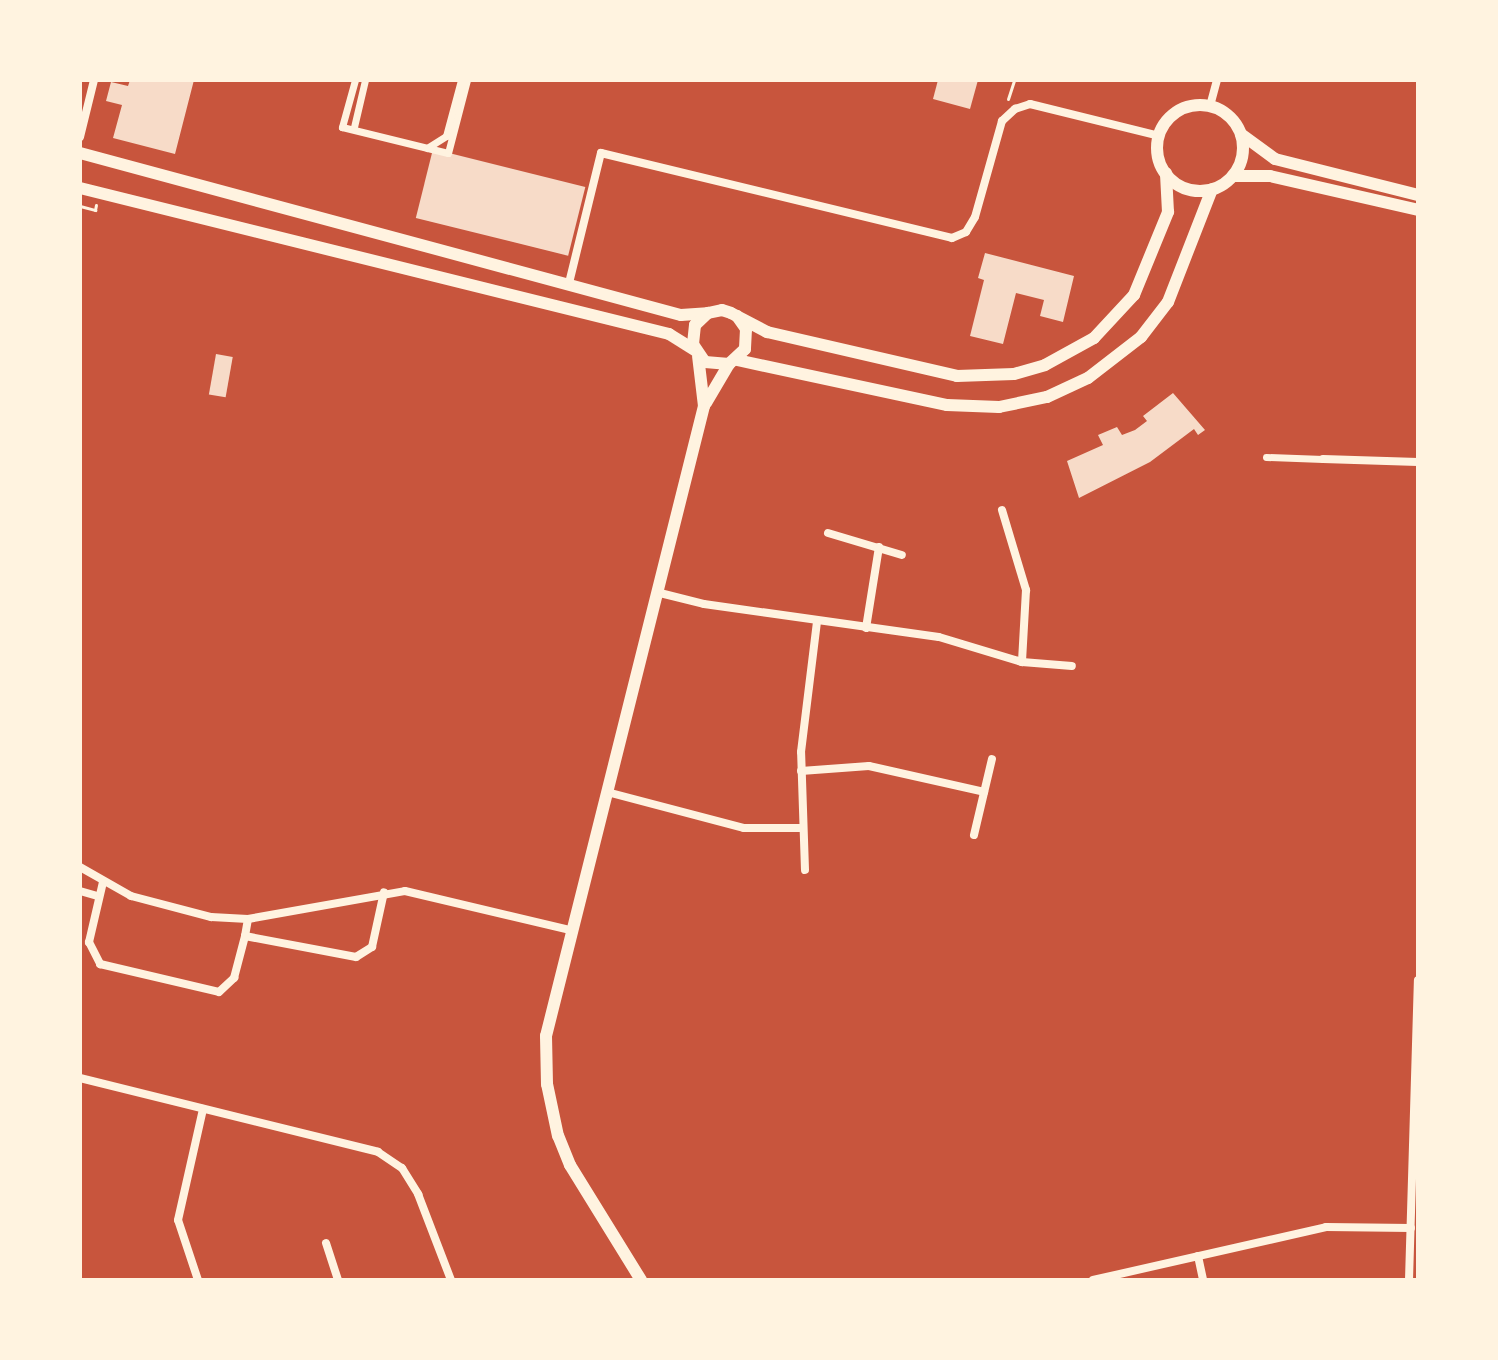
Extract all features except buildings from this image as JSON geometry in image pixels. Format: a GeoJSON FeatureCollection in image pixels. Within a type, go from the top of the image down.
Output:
{"type":"FeatureCollection","features":[{"type":"Feature","properties":{"kind":"street"},"geometry":{"type":"LineString","coordinates":[[80,137],[94,80]]}},
{"type":"Feature","properties":{"kind":"street"},"geometry":{"type":"LineString","coordinates":[[343,124],[355,80]]}},
{"type":"Feature","properties":{"kind":"street"},"geometry":{"type":"LineString","coordinates":[[354,127],[365,80]]}},
{"type":"Feature","properties":{"kind":"street"},"geometry":{"type":"LineString","coordinates":[[343,124],[428,146],[446,136],[461,80]]}},
{"type":"Feature","properties":{"kind":"street"},"geometry":{"type":"LineString","coordinates":[[343,124],[448,153],[467,80]]}},
{"type":"Feature","properties":{"kind":"street"},"geometry":{"type":"LineString","coordinates":[[1210,106],[1217,80]]}},
{"type":"Feature","properties":{"kind":"street"},"geometry":{"type":"LineString","coordinates":[[569,283],[601,153],[952,238],[966,232],[975,217],[1002,121],[1030,104],[1159,136]]}},
{"type":"Feature","properties":{"kind":"street"},"geometry":{"type":"LineString","coordinates":[[80,153],[681,315],[722,310],[767,332],[957,376],[1014,374],[1045,365],[1094,338],[1134,295],[1168,212],[1166,173],[1157,155],[1159,136],[1166,122],[1185,108],[1210,106],[1231,119],[1241,134],[1275,159],[1418,195]]}},
{"type":"Feature","properties":{"kind":"street"},"geometry":{"type":"LineString","coordinates":[[1233,176],[1243,150],[1241,134]]}},
{"type":"Feature","properties":{"kind":"street"},"geometry":{"type":"LineString","coordinates":[[1166,173],[1185,188],[1212,189],[1233,176],[1270,176],[1418,210]]}},
{"type":"Feature","properties":{"kind":"street"},"geometry":{"type":"LineString","coordinates":[[80,188],[669,334],[715,366],[733,362],[964,407],[999,407],[1047,397],[1088,378],[1141,337],[1168,302],[1212,189]]}},
{"type":"Feature","properties":{"kind":"street"},"geometry":{"type":"LineString","coordinates":[[704,406],[695,325],[708,313]]}},
{"type":"Feature","properties":{"kind":"street"},"geometry":{"type":"LineString","coordinates":[[641,1280],[570,1165],[551,1112],[546,1036],[570,930],[704,406],[748,338],[737,316]]}},
{"type":"Feature","properties":{"kind":"street"},"geometry":{"type":"LineString","coordinates":[[1266,457],[1418,462]]}},
{"type":"Feature","properties":{"kind":"street"},"geometry":{"type":"LineString","coordinates":[[1002,510],[1026,590],[1022,662]]}},
{"type":"Feature","properties":{"kind":"street"},"geometry":{"type":"LineString","coordinates":[[828,533],[902,555]]}},
{"type":"Feature","properties":{"kind":"street"},"geometry":{"type":"LineString","coordinates":[[866,628],[879,547]]}},
{"type":"Feature","properties":{"kind":"street"},"geometry":{"type":"LineString","coordinates":[[656,592],[817,622],[939,637],[1022,662],[1072,666]]}},
{"type":"Feature","properties":{"kind":"street"},"geometry":{"type":"LineString","coordinates":[[805,870],[801,771],[817,622]]}},
{"type":"Feature","properties":{"kind":"street"},"geometry":{"type":"LineString","coordinates":[[974,835],[992,759]]}},
{"type":"Feature","properties":{"kind":"street"},"geometry":{"type":"LineString","coordinates":[[801,771],[869,766],[984,792]]}},
{"type":"Feature","properties":{"kind":"street"},"geometry":{"type":"LineString","coordinates":[[607,792],[744,828],[803,828]]}},
{"type":"Feature","properties":{"kind":"street"},"geometry":{"type":"LineString","coordinates":[[80,867],[103,882],[173,909],[248,919],[384,892],[426,894],[570,930]]}},
{"type":"Feature","properties":{"kind":"street"},"geometry":{"type":"LineString","coordinates":[[103,882],[89,942],[100,964],[219,992],[234,978],[248,919]]}},
{"type":"Feature","properties":{"kind":"street"},"geometry":{"type":"LineString","coordinates":[[80,891],[98,896]]}},
{"type":"Feature","properties":{"kind":"street"},"geometry":{"type":"LineString","coordinates":[[245,936],[365,955],[372,947],[384,892]]}},
{"type":"Feature","properties":{"kind":"street"},"geometry":{"type":"LineString","coordinates":[[1409,1280],[1416,1146],[1418,980]]}},
{"type":"Feature","properties":{"kind":"street"},"geometry":{"type":"LineString","coordinates":[[80,1078],[378,1152],[402,1168],[418,1194],[451,1280]]}},
{"type":"Feature","properties":{"kind":"street"},"geometry":{"type":"LineString","coordinates":[[198,1280],[178,1220],[203,1109]]}},
{"type":"Feature","properties":{"kind":"street"},"geometry":{"type":"LineString","coordinates":[[1093,1280],[1326,1227],[1411,1228]]}},
{"type":"Feature","properties":{"kind":"street"},"geometry":{"type":"LineString","coordinates":[[326,1243],[338,1280]]}},
{"type":"Feature","properties":{"kind":"street"},"geometry":{"type":"LineString","coordinates":[[1198,1256],[1203,1280]]}},
{"type":"Feature","properties":{"kind":"path"},"geometry":{"type":"LineString","coordinates":[[80,206],[95,210],[99,193]]}}]}
